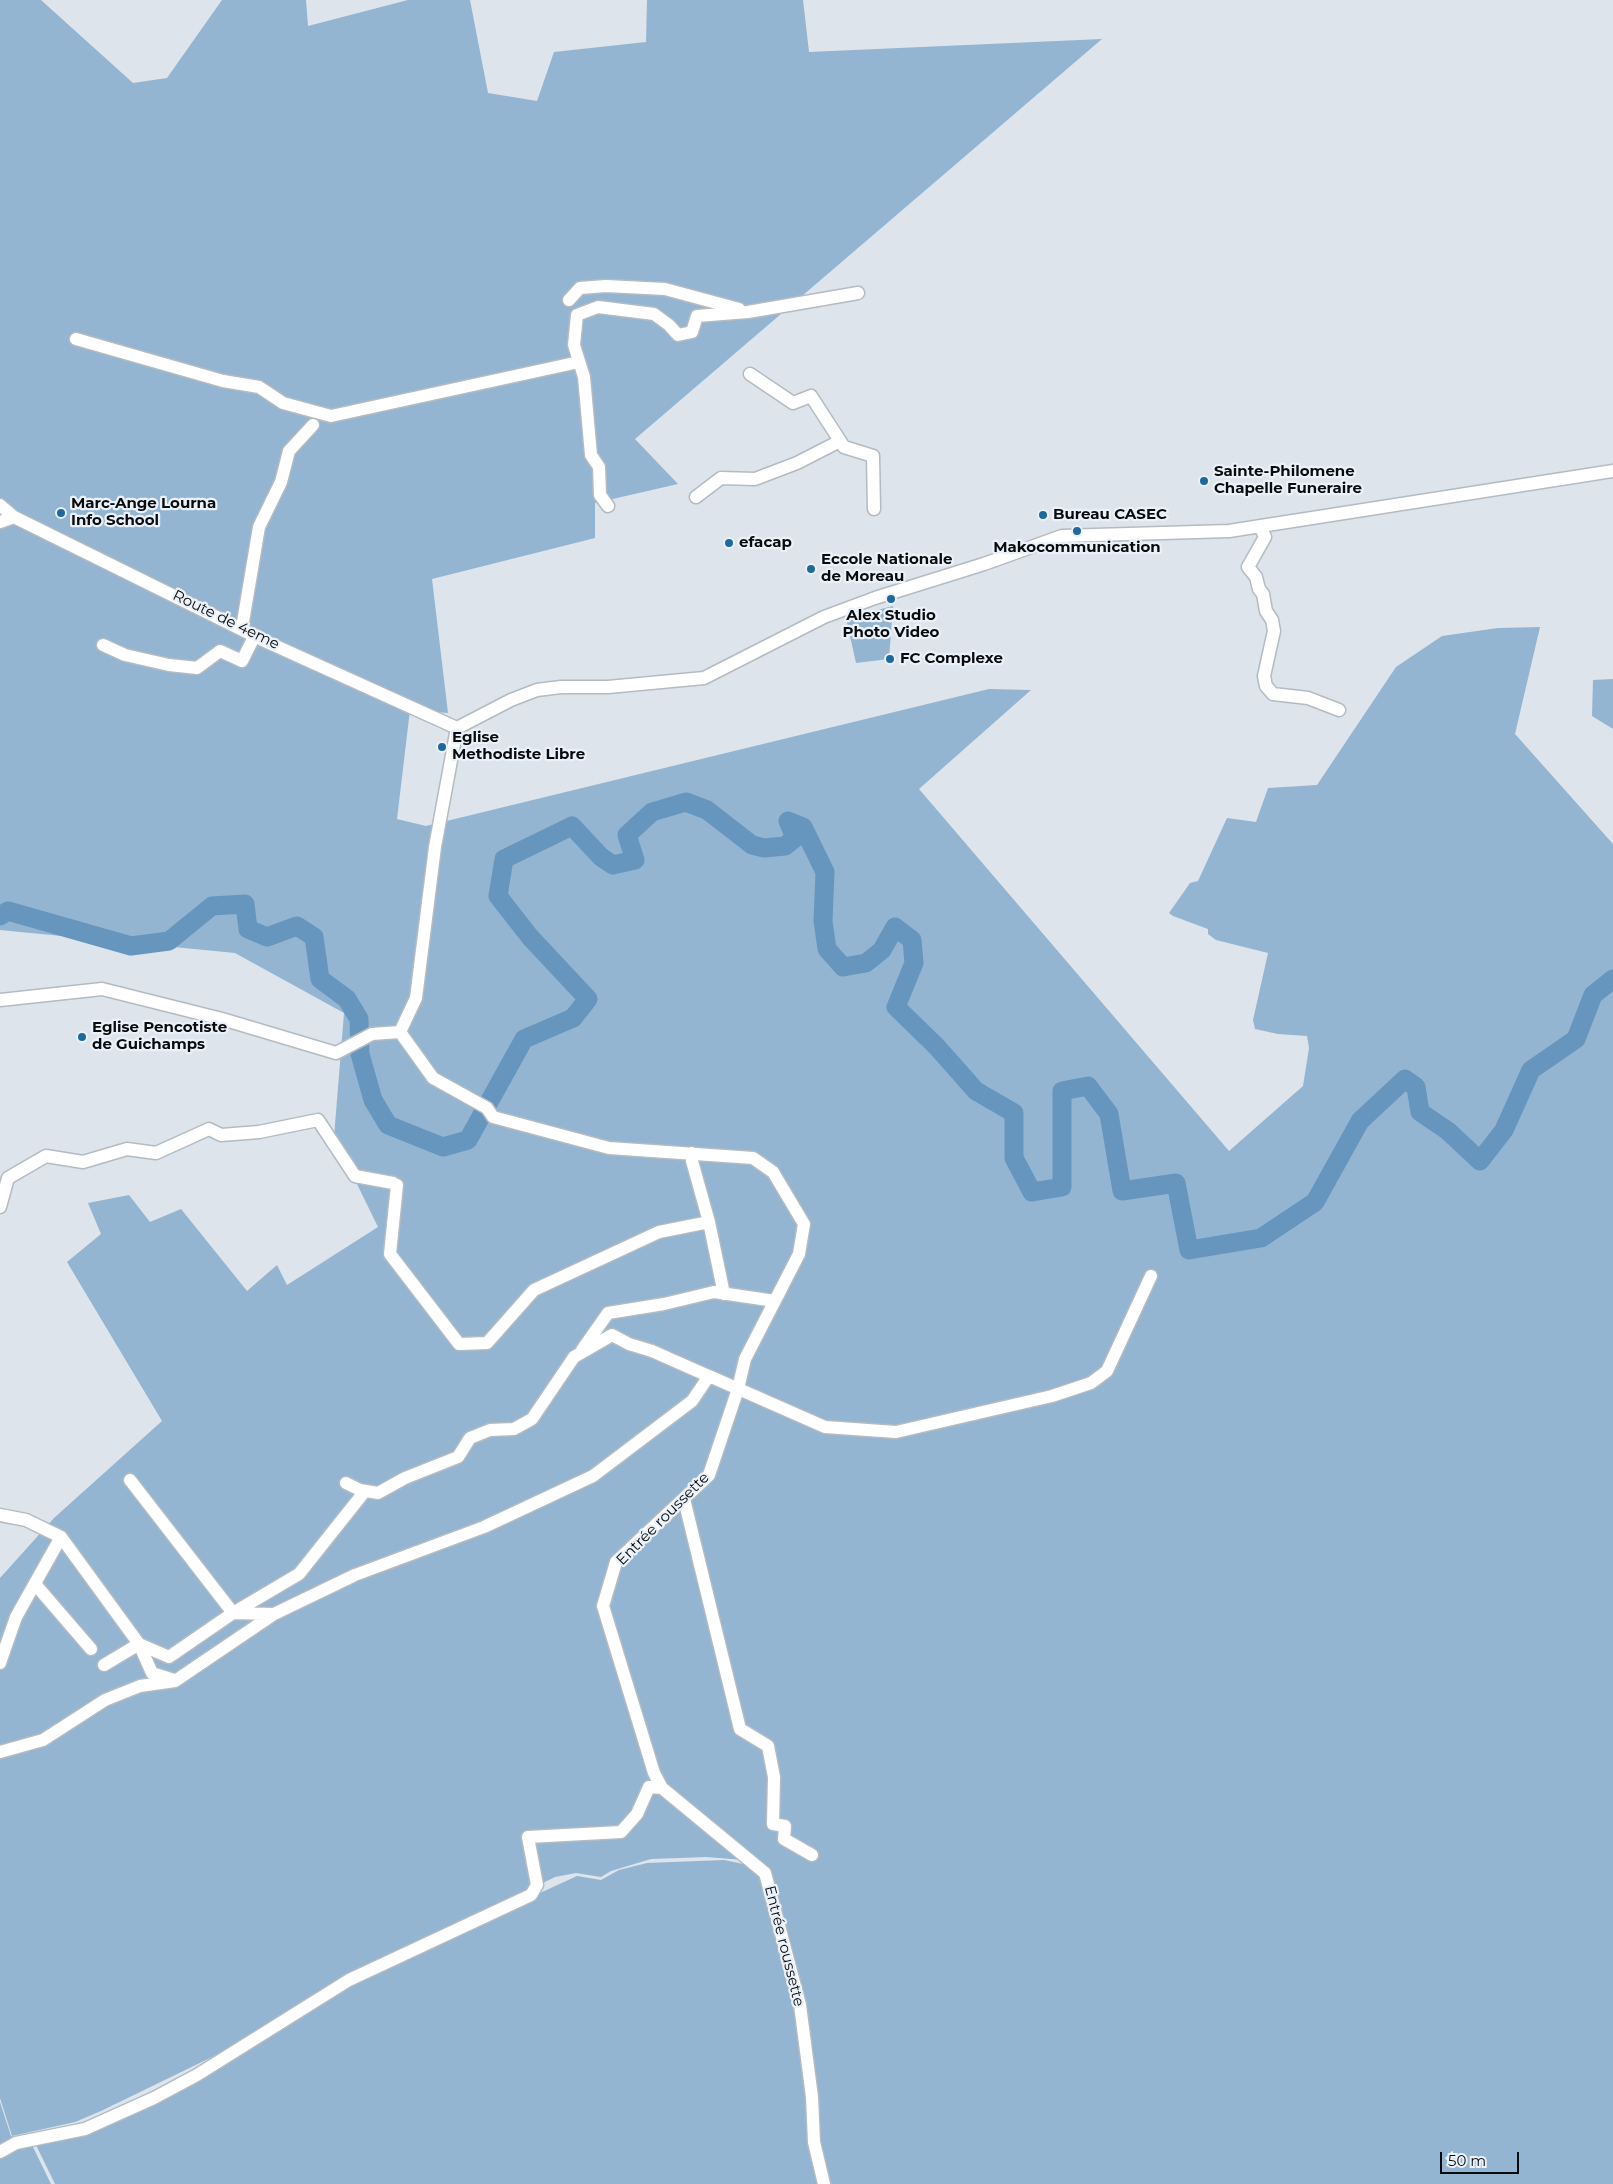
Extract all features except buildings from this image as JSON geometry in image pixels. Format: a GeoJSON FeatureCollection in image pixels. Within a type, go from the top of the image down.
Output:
{"type":"FeatureCollection","features":[{"type":"Feature","properties":{"kind":"street"},"geometry":{"type":"LineString","coordinates":[[569,300],[580,288],[606,286],[665,289],[748,312]]}},
{"type":"Feature","properties":{"kind":"street"},"geometry":{"type":"LineString","coordinates":[[608,506],[600,495],[599,467],[590,455],[584,377],[574,345],[577,314],[598,307],[654,314],[668,324],[678,336],[692,332],[697,316],[748,312],[858,293]]}},
{"type":"Feature","properties":{"kind":"street"},"geometry":{"type":"LineString","coordinates":[[76,338],[222,381],[258,387],[283,403],[331,416],[579,362]]}},
{"type":"Feature","properties":{"kind":"street"},"geometry":{"type":"LineString","coordinates":[[750,374],[793,403],[811,396],[844,447],[872,456],[874,509]]}},
{"type":"Feature","properties":{"kind":"street"},"geometry":{"type":"LineString","coordinates":[[242,628],[259,527],[281,482],[289,451],[313,425]]}},
{"type":"Feature","properties":{"kind":"street"},"geometry":{"type":"LineString","coordinates":[[696,497],[721,478],[755,479],[797,463],[840,441]]}},
{"type":"Feature","properties":{"kind":"street"},"geometry":{"type":"LineString","coordinates":[[0,1000],[102,989],[222,1019],[336,1053],[372,1034],[400,1032],[416,998],[434,847],[457,728],[511,700],[537,690],[561,687],[608,687],[704,678],[824,617],[875,598],[1062,536],[1229,531],[1613,471]]}},
{"type":"Feature","properties":{"kind":"street","name":"Route de 4eme"},"geometry":{"type":"LineString","coordinates":[[0,505],[14,517],[255,635],[457,728]]}},
{"type":"Feature","properties":{"kind":"street"},"geometry":{"type":"LineString","coordinates":[[0,522],[14,517]]}},
{"type":"Feature","properties":{"kind":"street"},"geometry":{"type":"LineString","coordinates":[[1260,526],[1265,537],[1248,567],[1256,577],[1259,589],[1263,594],[1266,611],[1272,620],[1274,631],[1264,676],[1266,686],[1273,694],[1286,697],[1308,698],[1339,710]]}},
{"type":"Feature","properties":{"kind":"street"},"geometry":{"type":"LineString","coordinates":[[103,645],[124,655],[169,665],[197,668],[220,652],[242,662],[255,635]]}},
{"type":"Feature","properties":{"kind":"street","name":"Entrée roussette"},"geometry":{"type":"LineString","coordinates":[[400,1032],[434,1078],[487,1108],[493,1117],[609,1148],[753,1158],[773,1172],[804,1224],[799,1254],[746,1359],[710,1475],[616,1562],[603,1606],[654,1773],[662,1788],[765,1873],[800,2005],[812,2097],[814,2142],[824,2184]]}},
{"type":"Feature","properties":{"kind":"street"},"geometry":{"type":"LineString","coordinates":[[0,1207],[8,1178],[46,1156],[83,1162],[127,1149],[156,1153],[209,1129],[221,1135],[260,1132],[318,1120],[355,1176],[395,1184],[390,1254],[459,1344],[487,1343],[534,1290],[659,1232],[710,1222]]}},
{"type":"Feature","properties":{"kind":"street"},"geometry":{"type":"LineString","coordinates":[[692,1153],[692,1161],[710,1222],[724,1294]]}},
{"type":"Feature","properties":{"kind":"street"},"geometry":{"type":"LineString","coordinates":[[346,1484],[365,1491],[378,1493],[405,1478],[458,1457],[470,1438],[490,1430],[514,1429],[532,1419],[574,1357],[612,1336],[825,1427],[896,1432],[1052,1396],[1091,1383],[1107,1372],[1152,1276]]}},
{"type":"Feature","properties":{"kind":"street"},"geometry":{"type":"LineString","coordinates":[[579,1354],[608,1313],[664,1304],[714,1292],[775,1301]]}},
{"type":"Feature","properties":{"kind":"street"},"geometry":{"type":"LineString","coordinates":[[0,1752],[43,1740],[105,1700],[140,1686],[175,1681],[274,1614],[355,1575],[484,1527],[594,1476],[692,1401],[708,1376],[713,1378]]}},
{"type":"Feature","properties":{"kind":"street"},"geometry":{"type":"LineString","coordinates":[[130,1480],[233,1613]]}},
{"type":"Feature","properties":{"kind":"street"},"geometry":{"type":"LineString","coordinates":[[140,1644],[169,1657],[233,1613],[299,1574],[365,1491]]}},
{"type":"Feature","properties":{"kind":"street"},"geometry":{"type":"LineString","coordinates":[[684,1499],[740,1729],[768,1746],[774,1777],[773,1824],[785,1826],[784,1839],[812,1855]]}},
{"type":"Feature","properties":{"kind":"street"},"geometry":{"type":"LineString","coordinates":[[0,1515],[26,1520],[62,1537],[140,1644],[152,1673],[175,1681]]}},
{"type":"Feature","properties":{"kind":"street"},"geometry":{"type":"LineString","coordinates":[[0,1663],[16,1617],[62,1537]]}},
{"type":"Feature","properties":{"kind":"street"},"geometry":{"type":"LineString","coordinates":[[35,1584],[91,1649]]}},
{"type":"Feature","properties":{"kind":"street"},"geometry":{"type":"LineString","coordinates":[[233,1613],[274,1614]]}},
{"type":"Feature","properties":{"kind":"street"},"geometry":{"type":"LineString","coordinates":[[104,1665],[140,1644]]}},
{"type":"Feature","properties":{"kind":"street"},"geometry":{"type":"LineString","coordinates":[[0,2152],[16,2143],[85,2129],[154,2098],[197,2076],[349,1980],[530,1895],[537,1885],[528,1837],[621,1832],[637,1814],[649,1787],[662,1788]]}},
{"type":"Feature","properties":{"kind":"shaded area"},"geometry":{"type":"Polygon","coordinates":[[[0,0],[41,0],[133,83],[167,78],[222,0],[306,0],[308,26],[408,0],[470,0],[488,93],[537,101],[554,52],[646,42],[647,0],[803,0],[809,52],[1102,39],[635,439],[678,484],[595,503],[595,538],[432,579],[448,713],[410,710],[397,819],[426,826],[989,689],[1031,690],[919,789],[1229,1151],[1303,1086],[1309,1048],[1307,1036],[1278,1034],[1255,1029],[1253,1020],[1268,953],[1216,940],[1208,934],[1208,929],[1169,913],[1190,883],[1198,881],[1227,818],[1256,822],[1268,788],[1317,785],[1396,667],[1442,636],[1498,628],[1540,627],[1515,734],[1613,844],[1613,2184],[55,2184],[35,2143],[136,2109],[390,1962],[577,1876],[601,1880],[619,1870],[647,1863],[724,1860],[748,1865],[745,1860],[706,1857],[651,1859],[611,1871],[601,1877],[576,1873],[555,1877],[337,1985],[245,2041],[101,2111],[75,2122],[12,2136],[0,2098],[0,1578],[54,1518],[162,1421],[67,1262],[101,1234],[88,1203],[129,1195],[150,1222],[181,1209],[247,1291],[277,1265],[287,1285],[378,1227],[334,1137],[344,1013],[235,953],[0,930],[0,0]]]}},
{"type":"Feature","properties":{"kind":"shaded area"},"geometry":{"type":"Polygon","coordinates":[[[893,606],[889,659],[856,663],[846,618],[893,606]]]}},
{"type":"Feature","properties":{"kind":"shaded area"},"geometry":{"type":"Polygon","coordinates":[[[1613,679],[1613,729],[1592,716],[1593,680],[1613,679]]]}},
{"type":"Feature","properties":{"kind":"shaded area"},"geometry":{"type":"Polygon","coordinates":[[[0,2102],[11,2136],[33,2147],[51,2184],[0,2184],[0,2102]]]}},
{"type":"Feature","properties":{"kind":"waterway"},"geometry":{"type":"LineString","coordinates":[[0,916],[8,911],[131,946],[169,941],[212,906],[245,904],[248,929],[267,937],[297,926],[314,937],[320,979],[347,999],[359,1019],[360,1054],[373,1100],[388,1125],[443,1147],[468,1140],[524,1039],[573,1018],[588,999],[530,937],[498,896],[504,859],[572,826],[601,857],[613,865],[635,860],[627,835],[652,812],[686,802],[707,810],[752,845],[764,848],[785,846],[795,838],[788,821],[803,827],[825,872],[823,921],[827,949],[843,967],[866,963],[882,950],[895,927],[912,940],[914,963],[896,1007],[937,1047],[976,1091],[1014,1113],[1014,1158],[1032,1192],[1062,1187],[1062,1091],[1088,1086],[1109,1114],[1122,1191],[1176,1183],[1189,1250],[1261,1238],[1315,1202],[1360,1121],[1405,1079],[1416,1087],[1420,1112],[1448,1131],[1480,1161],[1504,1130],[1531,1070],[1576,1039],[1593,995],[1613,979]]}},
{"type":"Feature","properties":{"kind":"place","name":"Sainte-Philomene Chapelle Funeraire"},"geometry":{"type":"Point","coordinates":[1204,481]}},
{"type":"Feature","properties":{"kind":"place","name":"Marc-Ange Lourna Info School"},"geometry":{"type":"Point","coordinates":[61,513]}},
{"type":"Feature","properties":{"kind":"place","name":"Bureau CASEC"},"geometry":{"type":"Point","coordinates":[1043,515]}},
{"type":"Feature","properties":{"kind":"place","name":"Makocommunication"},"geometry":{"type":"Point","coordinates":[1077,531]}},
{"type":"Feature","properties":{"kind":"place","name":"efacap"},"geometry":{"type":"Point","coordinates":[729,543]}},
{"type":"Feature","properties":{"kind":"place","name":"Eccole Nationale de Moreau"},"geometry":{"type":"Point","coordinates":[811,569]}},
{"type":"Feature","properties":{"kind":"place","name":"Alex Studio Photo Video"},"geometry":{"type":"Point","coordinates":[891,599]}},
{"type":"Feature","properties":{"kind":"place","name":"FC Complexe"},"geometry":{"type":"Point","coordinates":[890,659]}},
{"type":"Feature","properties":{"kind":"place","name":"Eglise Methodiste Libre"},"geometry":{"type":"Point","coordinates":[442,747]}},
{"type":"Feature","properties":{"kind":"place","name":"Eglise Pencotiste de Guichamps"},"geometry":{"type":"Point","coordinates":[82,1037]}}]}
